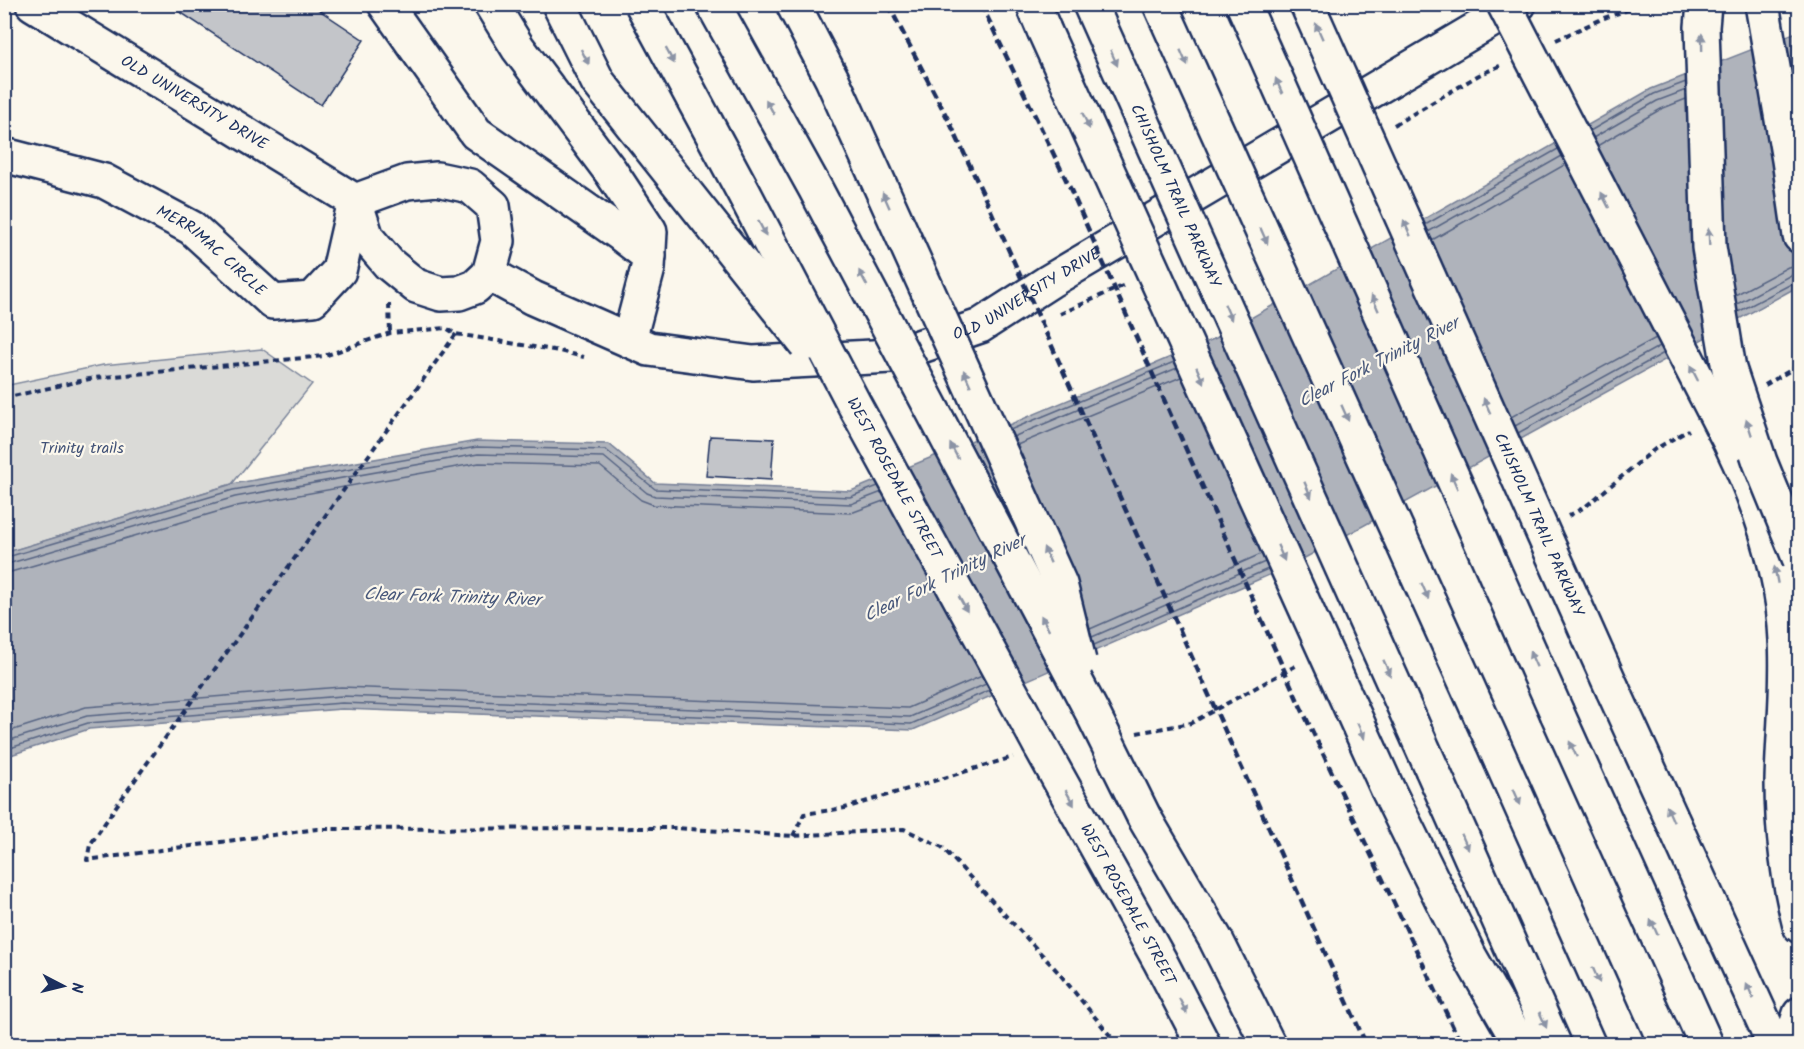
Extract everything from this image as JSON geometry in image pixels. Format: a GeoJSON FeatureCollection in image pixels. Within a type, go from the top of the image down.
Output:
{"type":"FeatureCollection","features":[{"type":"Feature","properties":{"kind":"main road","name":"OLD UNIVERSITY DRIVE"},"geometry":{"type":"LineString","coordinates":[[33,4],[355,201]]}},
{"type":"Feature","properties":{"kind":"main road"},"geometry":{"type":"LineString","coordinates":[[385,4],[476,133],[619,232],[649,256]]}},
{"type":"Feature","properties":{"kind":"main road"},"geometry":{"type":"LineString","coordinates":[[491,4],[518,48],[611,172],[650,231],[648,268],[629,340]]}},
{"type":"Feature","properties":{"kind":"main road"},"geometry":{"type":"LineString","coordinates":[[559,4],[598,82],[854,404]]}},
{"type":"Feature","properties":{"kind":"main road","name":"WEST ROSEDALE STREET"},"geometry":{"type":"LineString","coordinates":[[642,4],[854,404],[1161,961],[1203,1044]]}},
{"type":"Feature","properties":{"kind":"main road"},"geometry":{"type":"LineString","coordinates":[[713,4],[815,188],[1092,712],[1144,817],[1216,940],[1268,1044]]}},
{"type":"Feature","properties":{"kind":"main road"},"geometry":{"type":"LineString","coordinates":[[793,4],[832,79],[1060,584],[1092,712]]}},
{"type":"Feature","properties":{"kind":"main road","name":"CHISHOLM TRAIL PARKWAY"},"geometry":{"type":"LineString","coordinates":[[1090,4],[1554,1044]]}},
{"type":"Feature","properties":{"kind":"main road"},"geometry":{"type":"LineString","coordinates":[[1160,4],[1627,1044]]}},
{"type":"Feature","properties":{"kind":"main road"},"geometry":{"type":"LineString","coordinates":[[1243,4],[1706,1044]]}},
{"type":"Feature","properties":{"kind":"main road","name":"CHISHOLM TRAIL PARKWAY"},"geometry":{"type":"LineString","coordinates":[[1307,4],[1613,690],[1774,1044]]}},
{"type":"Feature","properties":{"kind":"main road"},"geometry":{"type":"LineString","coordinates":[[1504,4],[1731,444],[1748,478],[1760,514],[1773,558],[1786,640],[1782,783],[1790,874],[1800,926]]}},
{"type":"Feature","properties":{"kind":"main road","name":"OLD UNIVERSITY DRIVE"},"geometry":{"type":"LineString","coordinates":[[489,274],[533,298],[649,349],[753,363],[892,356],[980,326],[1060,275],[1518,4]]}},
{"type":"Feature","properties":{"kind":"main road"},"geometry":{"type":"LineString","coordinates":[[1704,4],[1702,50],[1709,247],[1729,369],[1760,462],[1800,560]]}},
{"type":"Feature","properties":{"kind":"main road"},"geometry":{"type":"LineString","coordinates":[[1762,4],[1800,236]]}},
{"type":"Feature","properties":{"kind":"main road"},"geometry":{"type":"LineString","coordinates":[[1039,17],[1388,790],[1470,957],[1520,1044]]}},
{"type":"Feature","properties":{"kind":"main road","name":"MERRIMAC CIRCLE"},"geometry":{"type":"LineString","coordinates":[[4,155],[104,181],[183,223],[192,228],[273,302],[313,300],[339,271],[355,201]]}},
{"type":"Feature","properties":{"kind":"main road"},"geometry":{"type":"LineString","coordinates":[[437,179],[470,186],[493,206],[498,241],[489,274],[475,286],[459,293],[441,294],[416,286],[389,264],[367,238],[355,201],[408,182],[437,179]]}},
{"type":"Feature","properties":{"kind":"main road"},"geometry":{"type":"LineString","coordinates":[[1790,1044],[1800,1014]]}},
{"type":"Feature","properties":{"kind":"path"},"geometry":{"type":"LineString","coordinates":[[456,334],[117,806],[90,845],[87,860],[317,829],[676,828],[794,836],[904,829],[942,847],[1058,972],[1117,1044]]}},
{"type":"Feature","properties":{"kind":"path"},"geometry":{"type":"LineString","coordinates":[[794,836],[804,814],[844,808],[980,768],[1041,746]]}},
{"type":"Feature","properties":{"kind":"green space","name":"Trinity trails"},"geometry":{"type":"Polygon","coordinates":[[[262,349],[312,384],[232,484],[5,553],[4,386],[103,365],[262,349]]]}},
{"type":"Feature","properties":{"kind":"water","name":"Clear Fork Trinity River"},"geometry":{"type":"Polygon","coordinates":[[[1799,31],[1799,286],[1292,565],[913,730],[342,709],[89,729],[5,757],[4,553],[232,484],[477,441],[609,444],[655,483],[851,491],[1216,338],[1651,89],[1799,31]]]}},
{"type":"Feature","properties":{"kind":"building"},"geometry":{"type":"Polygon","coordinates":[[[168,4],[310,4],[364,40],[321,105],[168,4]]]}},
{"type":"Feature","properties":{"kind":"building"},"geometry":{"type":"Polygon","coordinates":[[[710,436],[774,439],[771,480],[706,476],[710,436]]]}},
{"type":"Feature","properties":{"kind":"railway"},"geometry":{"type":"LineString","coordinates":[[888,4],[951,125],[992,213],[1366,1044]]}},
{"type":"Feature","properties":{"kind":"railway"},"geometry":{"type":"LineString","coordinates":[[981,4],[1070,188],[1297,699],[1461,1044]]}}]}
